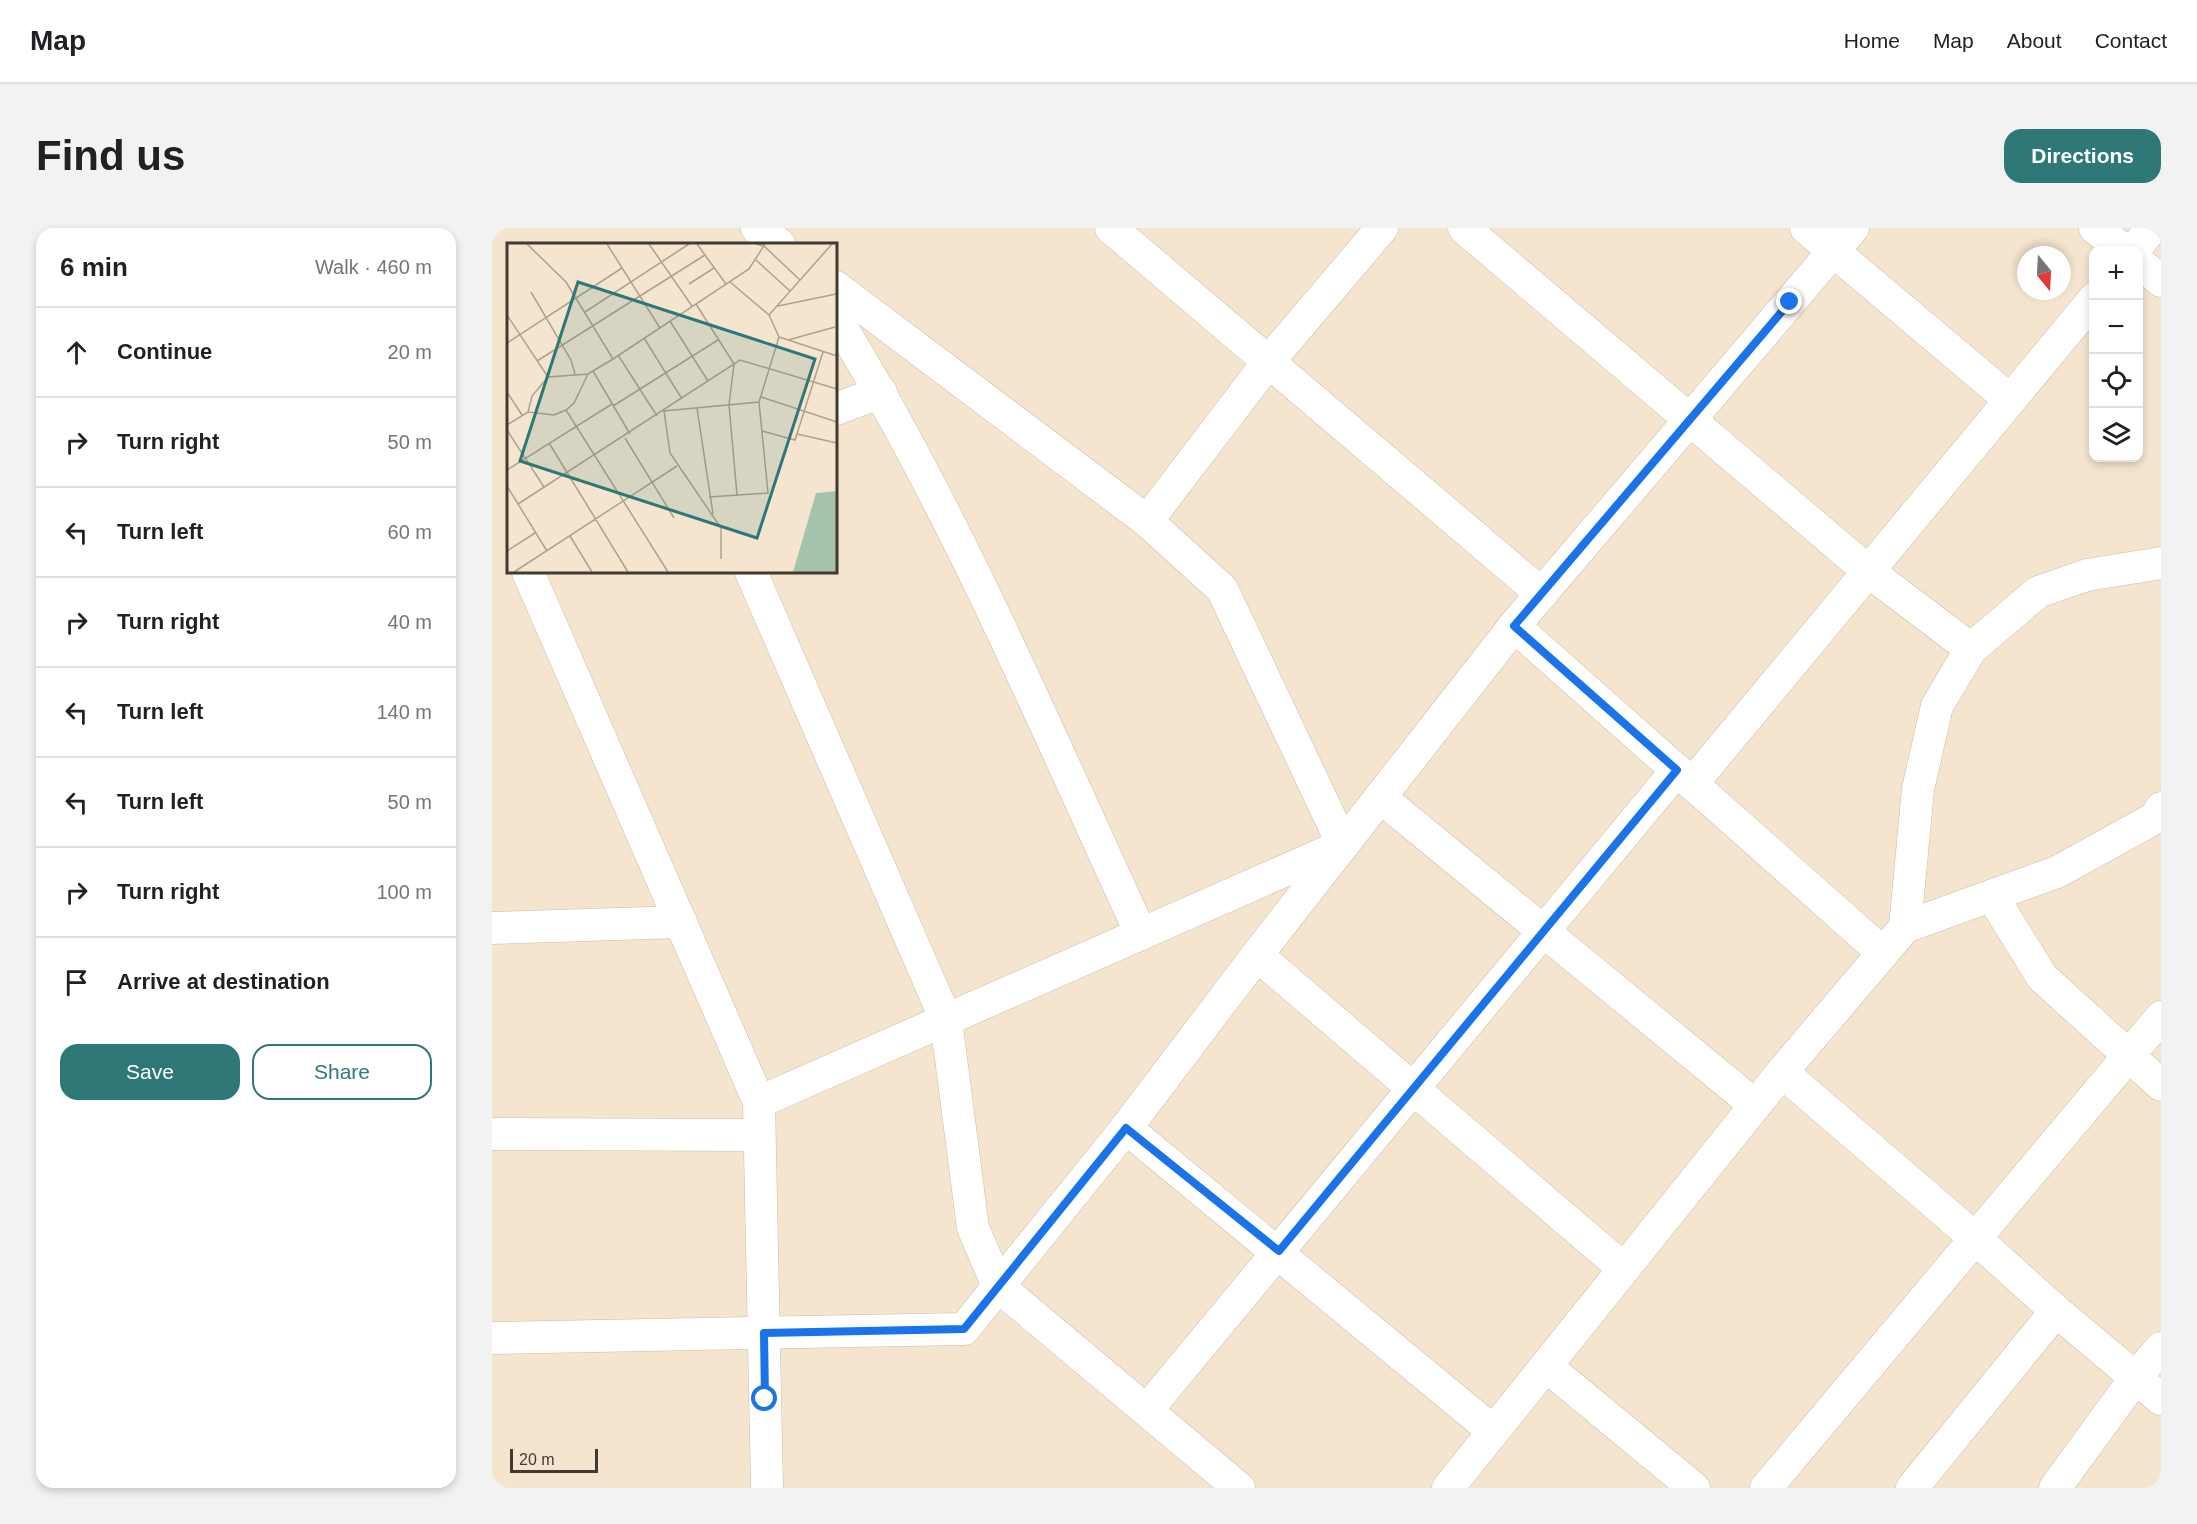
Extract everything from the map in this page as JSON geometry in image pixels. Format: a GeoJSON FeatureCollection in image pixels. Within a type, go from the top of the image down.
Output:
{"type":"FeatureCollection","features":[{"type":"Feature","properties":{"kind":"street"},"geometry":{"type":"LineString","coordinates":[[757,228],[778,243]]}},
{"type":"Feature","properties":{"kind":"street"},"geometry":{"type":"LineString","coordinates":[[1111,228],[1542,594]]}},
{"type":"Feature","properties":{"kind":"street"},"geometry":{"type":"LineString","coordinates":[[1147,521],[1269,361],[1382,228]]}},
{"type":"Feature","properties":{"kind":"street"},"geometry":{"type":"LineString","coordinates":[[1464,228],[1868,572],[1971,649]]}},
{"type":"Feature","properties":{"kind":"street"},"geometry":{"type":"LineString","coordinates":[[1806,228],[2010,400]]}},
{"type":"Feature","properties":{"kind":"street"},"geometry":{"type":"LineString","coordinates":[[492,1338],[964,1329],[1126,1128],[1257,955],[1514,626],[1853,228]]}},
{"type":"Feature","properties":{"kind":"street"},"geometry":{"type":"LineString","coordinates":[[2095,228],[2119,246]]}},
{"type":"Feature","properties":{"kind":"street"},"geometry":{"type":"LineString","coordinates":[[2137,246],[2152,228]]}},
{"type":"Feature","properties":{"kind":"street"},"geometry":{"type":"LineString","coordinates":[[2143,265],[2161,281]]}},
{"type":"Feature","properties":{"kind":"street"},"geometry":{"type":"LineString","coordinates":[[837,288],[1147,521],[1222,589],[1343,845]]}},
{"type":"Feature","properties":{"kind":"street"},"geometry":{"type":"LineString","coordinates":[[1147,1410],[1544,932],[1868,572],[2093,300]]}},
{"type":"Feature","properties":{"kind":"street"},"geometry":{"type":"LineString","coordinates":[[837,320],[881,392],[958,536],[1141,934]]}},
{"type":"Feature","properties":{"kind":"street"},"geometry":{"type":"LineString","coordinates":[[837,410],[881,392]]}},
{"type":"Feature","properties":{"kind":"street"},"geometry":{"type":"LineString","coordinates":[[1905,927],[1918,789],[1936,706],[1971,649],[2038,592],[2087,575],[2161,563]]}},
{"type":"Feature","properties":{"kind":"street"},"geometry":{"type":"LineString","coordinates":[[528,573],[759,1102],[767,1488]]}},
{"type":"Feature","properties":{"kind":"street"},"geometry":{"type":"LineString","coordinates":[[751,573],[946,1020],[973,1228],[998,1286],[1239,1488]]}},
{"type":"Feature","properties":{"kind":"street"},"geometry":{"type":"LineString","coordinates":[[1514,626],[1883,953]]}},
{"type":"Feature","properties":{"kind":"street"},"geometry":{"type":"LineString","coordinates":[[1380,797],[1755,1106]]}},
{"type":"Feature","properties":{"kind":"street"},"geometry":{"type":"LineString","coordinates":[[1448,1488],[1782,1072],[1905,927],[2057,872],[2159,816]]}},
{"type":"Feature","properties":{"kind":"street"},"geometry":{"type":"LineString","coordinates":[[759,1102],[1343,845]]}},
{"type":"Feature","properties":{"kind":"street"},"geometry":{"type":"LineString","coordinates":[[1992,896],[2042,977],[2161,1085]]}},
{"type":"Feature","properties":{"kind":"street"},"geometry":{"type":"LineString","coordinates":[[492,928],[681,922]]}},
{"type":"Feature","properties":{"kind":"street"},"geometry":{"type":"LineString","coordinates":[[1257,955],[1624,1269]]}},
{"type":"Feature","properties":{"kind":"street"},"geometry":{"type":"LineString","coordinates":[[1766,1488],[2161,1017]]}},
{"type":"Feature","properties":{"kind":"street"},"geometry":{"type":"LineString","coordinates":[[1782,1072],[2056,1311],[2161,1399]]}},
{"type":"Feature","properties":{"kind":"street"},"geometry":{"type":"LineString","coordinates":[[1126,1128],[1279,1251],[1493,1431]]}},
{"type":"Feature","properties":{"kind":"street"},"geometry":{"type":"LineString","coordinates":[[492,1134],[759,1135]]}},
{"type":"Feature","properties":{"kind":"street"},"geometry":{"type":"LineString","coordinates":[[1912,1488],[2056,1311]]}},
{"type":"Feature","properties":{"kind":"street"},"geometry":{"type":"LineString","coordinates":[[2055,1488],[2136,1377],[2161,1347]]}},
{"type":"Feature","properties":{"kind":"street"},"geometry":{"type":"LineString","coordinates":[[1546,1366],[1694,1488]]}},
{"type":"Feature","properties":{"kind":"route"},"geometry":{"type":"LineString","coordinates":[[765,1399],[764,1333],[964,1329],[1126,1128],[1279,1251],[1677,770],[1514,626],[1790,302]]}}]}
